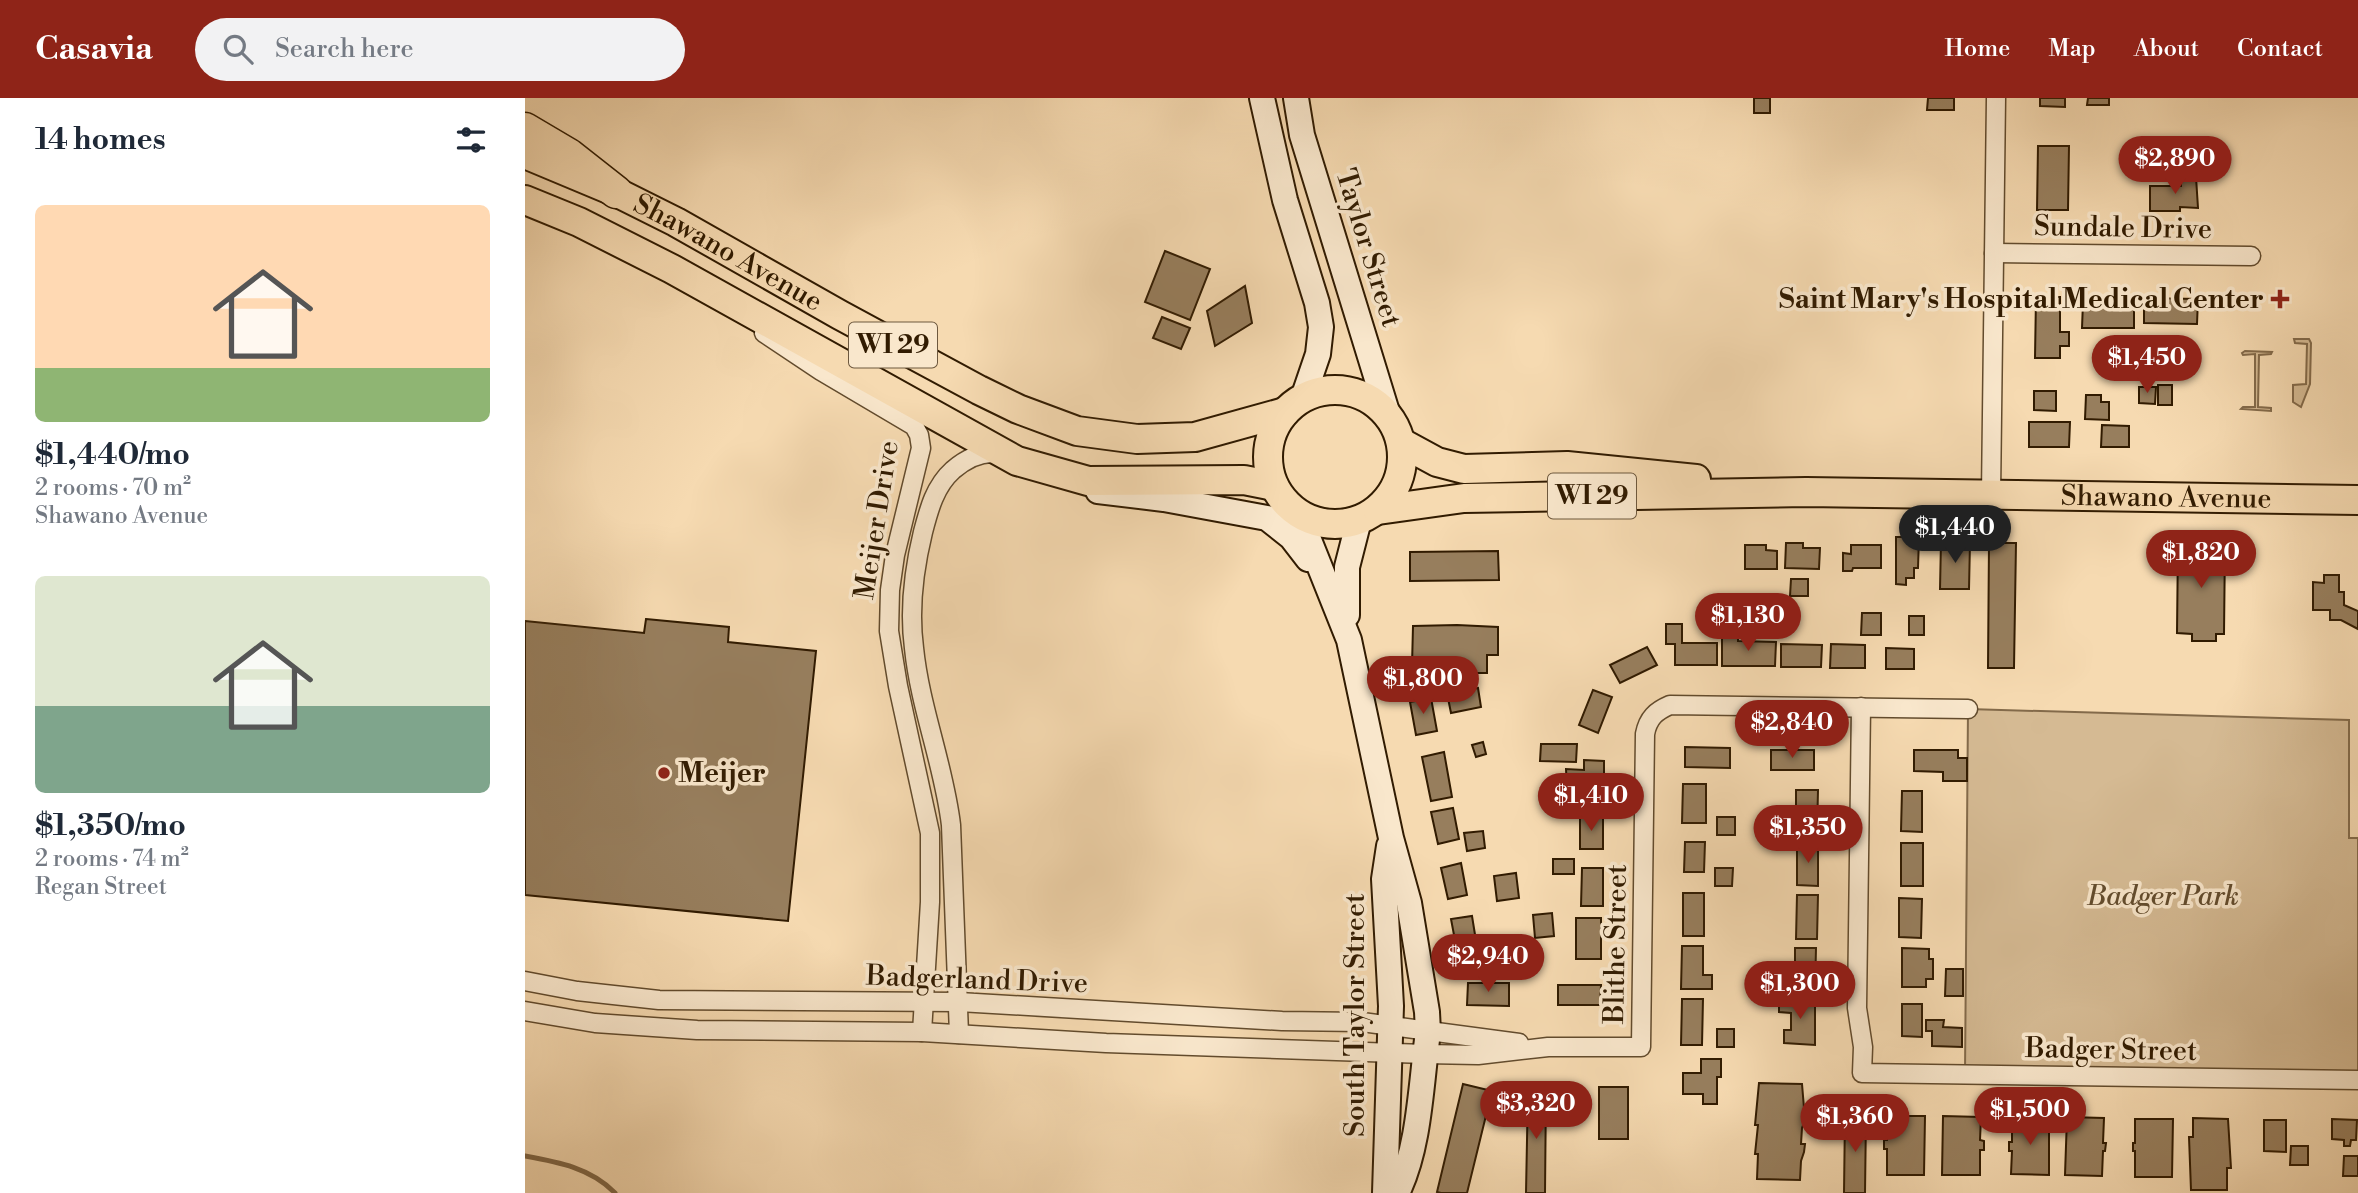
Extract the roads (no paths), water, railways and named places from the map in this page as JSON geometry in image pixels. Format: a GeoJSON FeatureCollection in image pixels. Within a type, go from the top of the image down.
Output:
{"type":"FeatureCollection","features":[{"type":"Feature","properties":{"kind":"highway"},"geometry":{"type":"LineString","coordinates":[[525,129],[569,155],[616,192]]}},
{"type":"Feature","properties":{"kind":"main road","name":"Shawano Avenue"},"geometry":{"type":"LineString","coordinates":[[525,154],[616,192],[675,222],[979,390],[1018,409],[1077,431],[1137,439],[1195,437],[1294,405]]}},
{"type":"Feature","properties":{"kind":"main road","name":"Shawano Avenue"},"geometry":{"type":"LineString","coordinates":[[525,200],[579,222],[709,289],[1012,458],[1088,481],[1244,480],[1274,486]]}},
{"type":"Feature","properties":{"kind":"main road","name":"WI 29"},"geometry":{"type":"LineString","coordinates":[[1294,405],[1326,390],[1349,391],[1371,400],[1388,415],[1402,443]]}},
{"type":"Feature","properties":{"kind":"main road"},"geometry":{"type":"LineString","coordinates":[[1294,405],[1274,428],[1268,447],[1268,467],[1274,486],[1285,502],[1299,514]]}},
{"type":"Feature","properties":{"kind":"main road","name":"Shawano Avenue"},"geometry":{"type":"LineString","coordinates":[[1402,443],[1437,462],[1464,469],[1567,466],[1807,492]]}},
{"type":"Feature","properties":{"kind":"main road"},"geometry":{"type":"LineString","coordinates":[[1368,515],[1391,496],[1399,480],[1403,462],[1402,443]]}},
{"type":"Feature","properties":{"kind":"main road","name":"Shawano Avenue"},"geometry":{"type":"LineString","coordinates":[[1368,515],[1464,498],[1807,492],[2358,500]]}},
{"type":"Feature","properties":{"kind":"main road","name":"WI 29"},"geometry":{"type":"LineString","coordinates":[[1299,514],[1318,523],[1339,525],[1368,515]]}},
{"type":"Feature","properties":{"kind":"street"},"geometry":{"type":"LineString","coordinates":[[1262,98],[1285,200],[1317,303],[1321,327],[1318,354],[1294,405]]}},
{"type":"Feature","properties":{"kind":"street","name":"Taylor Street"},"geometry":{"type":"LineString","coordinates":[[1296,98],[1302,135],[1388,415]]}},
{"type":"Feature","properties":{"kind":"street"},"geometry":{"type":"LineString","coordinates":[[1991,494],[1996,98]]}},
{"type":"Feature","properties":{"kind":"street","name":"Sundale Drive"},"geometry":{"type":"LineString","coordinates":[[1994,253],[2251,256]]}},
{"type":"Feature","properties":{"kind":"street","name":"Meijer Drive"},"geometry":{"type":"LineString","coordinates":[[709,289],[778,344],[914,425],[919,435],[921,448],[895,555],[890,590],[889,631],[898,686],[930,832],[930,902],[922,1032]]}},
{"type":"Feature","properties":{"kind":"street","name":"Meijer Drive"},"geometry":{"type":"LineString","coordinates":[[958,1034],[948,796],[916,662],[912,606],[922,539],[939,486],[955,468],[971,458],[991,452],[1012,458]]}},
{"type":"Feature","properties":{"kind":"street"},"geometry":{"type":"LineString","coordinates":[[1012,458],[1042,478],[1062,485],[1224,508],[1267,518],[1291,537],[1333,597]]}},
{"type":"Feature","properties":{"kind":"street","name":"South Taylor Street"},"geometry":{"type":"LineString","coordinates":[[1299,514],[1349,640],[1391,838],[1409,902],[1427,1012],[1426,1043],[1411,1154],[1405,1178],[1397,1193]]}},
{"type":"Feature","properties":{"kind":"street","name":"South Taylor Street"},"geometry":{"type":"LineString","coordinates":[[1349,640],[1347,567],[1368,515]]}},
{"type":"Feature","properties":{"kind":"street","name":"Blithe Street"},"geometry":{"type":"LineString","coordinates":[[1426,1043],[1641,1047],[1645,734],[1652,716],[1670,705],[1861,707]]}},
{"type":"Feature","properties":{"kind":"street"},"geometry":{"type":"LineString","coordinates":[[1861,707],[1968,709]]}},
{"type":"Feature","properties":{"kind":"street","name":"Badger Street"},"geometry":{"type":"LineString","coordinates":[[1861,707],[1857,1008],[1863,1047],[1862,1073],[2358,1080]]}},
{"type":"Feature","properties":{"kind":"street","name":"South Taylor Street"},"geometry":{"type":"LineString","coordinates":[[1385,1193],[1391,1006],[1384,879],[1391,838]]}},
{"type":"Feature","properties":{"kind":"street","name":"Badgerland Drive"},"geometry":{"type":"LineString","coordinates":[[525,981],[577,991],[659,1000],[958,1002],[1282,1021],[1362,1022],[1389,1026],[1426,1043]]}},
{"type":"Feature","properties":{"kind":"street","name":"Badgerland Drive"},"geometry":{"type":"LineString","coordinates":[[525,1011],[595,1023],[697,1030],[922,1032],[1107,1043],[1389,1051],[1426,1043]]}},
{"type":"Feature","properties":{"kind":"waterway"},"geometry":{"type":"LineString","coordinates":[[525,1156],[585,1172],[606,1184],[615,1193]]}},
{"type":"Feature","properties":{"kind":"place","name":"Saint Mary's Hospital Medical Center"},"geometry":{"type":"Point","coordinates":[2280,299]}},
{"type":"Feature","properties":{"kind":"place","name":"Meijer"},"geometry":{"type":"Point","coordinates":[664,773]}},
{"type":"Feature","properties":{"kind":"park label","name":"Badger Park"},"geometry":{"type":"Point","coordinates":[2163,896]}}]}
